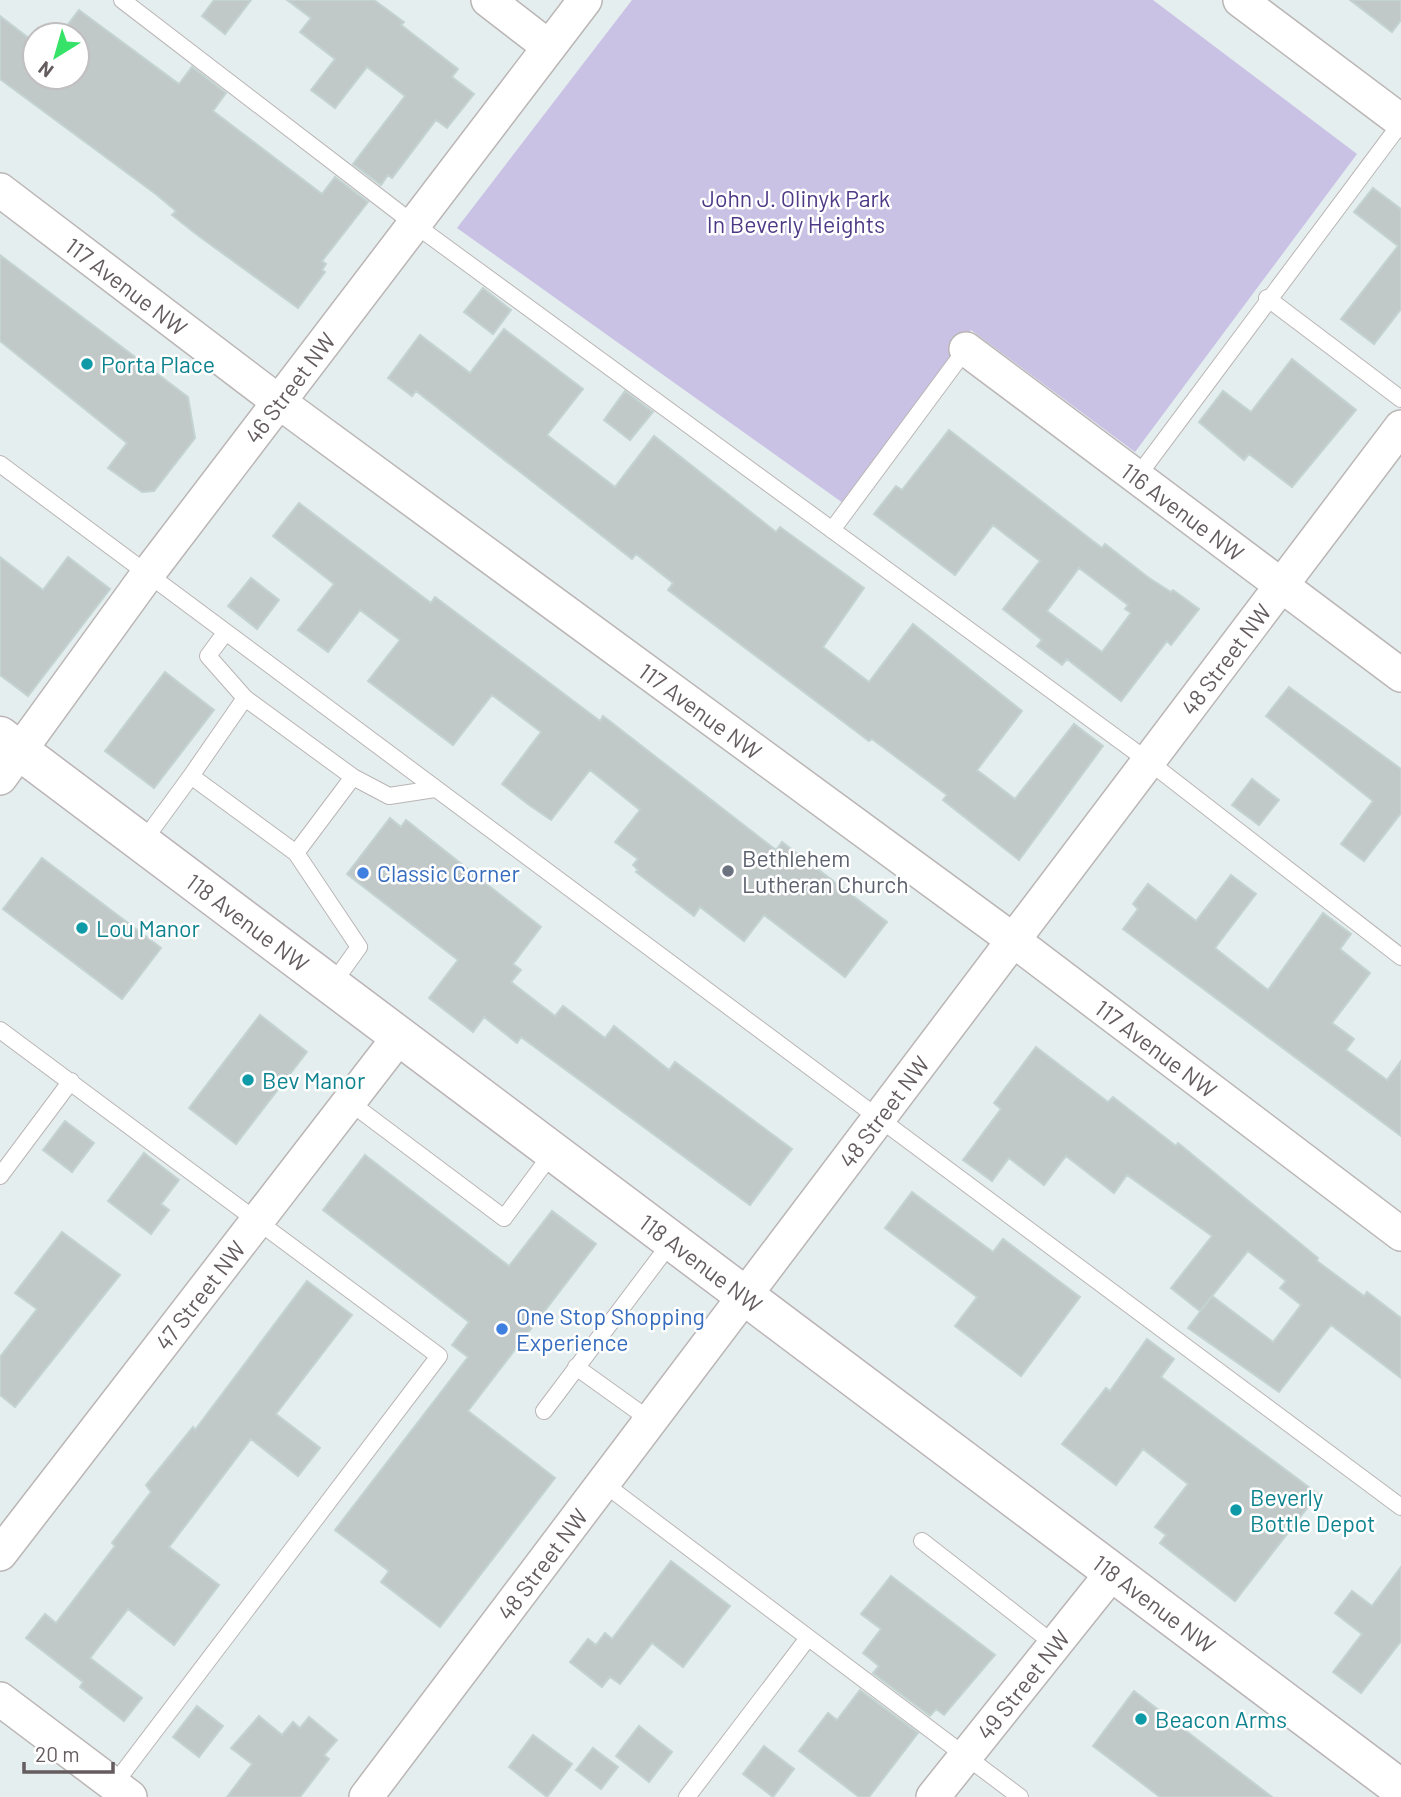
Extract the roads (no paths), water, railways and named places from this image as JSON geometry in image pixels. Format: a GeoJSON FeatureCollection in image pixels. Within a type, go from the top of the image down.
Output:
{"type":"FeatureCollection","features":[{"type":"Feature","properties":{"kind":"main road","name":"118 Avenue NW"},"geometry":{"type":"LineString","coordinates":[[7,755],[142,843],[1401,1789]]}},
{"type":"Feature","properties":{"kind":"street"},"geometry":{"type":"LineString","coordinates":[[488,0],[549,47]]}},
{"type":"Feature","properties":{"kind":"street","name":"46 Street NW"},"geometry":{"type":"LineString","coordinates":[[7,755],[585,0]]}},
{"type":"Feature","properties":{"kind":"street"},"geometry":{"type":"LineString","coordinates":[[1240,0],[1401,122]]}},
{"type":"Feature","properties":{"kind":"street","name":"117 Avenue NW"},"geometry":{"type":"LineString","coordinates":[[0,190],[279,402],[1013,940],[1401,1234]]}},
{"type":"Feature","properties":{"kind":"street","name":"116 Avenue NW"},"geometry":{"type":"LineString","coordinates":[[966,349],[1401,675]]}},
{"type":"Feature","properties":{"kind":"street","name":"48 Street NW"},"geometry":{"type":"LineString","coordinates":[[366,1797],[1401,427]]}},
{"type":"Feature","properties":{"kind":"street","name":"47 Street NW"},"geometry":{"type":"LineString","coordinates":[[0,1554],[399,1037]]}},
{"type":"Feature","properties":{"kind":"street","name":"49 Street NW"},"geometry":{"type":"LineString","coordinates":[[933,1797],[1112,1573]]}},
{"type":"Feature","properties":{"kind":"street"},"geometry":{"type":"LineString","coordinates":[[0,1699],[116,1793]]}},
{"type":"Feature","properties":{"kind":"lane"},"geometry":{"type":"LineString","coordinates":[[122,0],[414,224],[1148,761],[1401,957]]}},
{"type":"Feature","properties":{"kind":"lane"},"geometry":{"type":"LineString","coordinates":[[1137,477],[1267,298],[1401,122]]}},
{"type":"Feature","properties":{"kind":"lane"},"geometry":{"type":"LineString","coordinates":[[1267,298],[1401,399]]}},
{"type":"Feature","properties":{"kind":"lane"},"geometry":{"type":"LineString","coordinates":[[832,530],[966,349]]}},
{"type":"Feature","properties":{"kind":"lane"},"geometry":{"type":"LineString","coordinates":[[0,464],[1401,1507]]}},
{"type":"Feature","properties":{"kind":"lane"},"geometry":{"type":"LineString","coordinates":[[225,633],[208,656],[245,698],[353,777],[389,796],[435,789]]}},
{"type":"Feature","properties":{"kind":"lane"},"geometry":{"type":"LineString","coordinates":[[142,843],[245,698]]}},
{"type":"Feature","properties":{"kind":"lane"},"geometry":{"type":"LineString","coordinates":[[191,776],[296,853],[359,947],[331,986]]}},
{"type":"Feature","properties":{"kind":"lane"},"geometry":{"type":"LineString","coordinates":[[296,853],[353,777]]}},
{"type":"Feature","properties":{"kind":"lane"},"geometry":{"type":"LineString","coordinates":[[0,1030],[439,1356],[116,1793]]}},
{"type":"Feature","properties":{"kind":"lane"},"geometry":{"type":"LineString","coordinates":[[0,1176],[71,1081]]}},
{"type":"Feature","properties":{"kind":"lane"},"geometry":{"type":"LineString","coordinates":[[348,1101],[505,1218],[553,1152]]}},
{"type":"Feature","properties":{"kind":"lane"},"geometry":{"type":"LineString","coordinates":[[544,1411],[672,1241]]}},
{"type":"Feature","properties":{"kind":"lane"},"geometry":{"type":"LineString","coordinates":[[576,1367],[650,1420]]}},
{"type":"Feature","properties":{"kind":"lane"},"geometry":{"type":"LineString","coordinates":[[603,1483],[1020,1797]]}},
{"type":"Feature","properties":{"kind":"lane"},"geometry":{"type":"LineString","coordinates":[[922,1541],[1054,1644]]}},
{"type":"Feature","properties":{"kind":"lane"},"geometry":{"type":"LineString","coordinates":[[687,1797],[808,1638]]}},
{"type":"Feature","properties":{"kind":"place","name":"Porta Place"},"geometry":{"type":"Point","coordinates":[87,364]}},
{"type":"Feature","properties":{"kind":"place","name":"Bethlehem Lutheran Church"},"geometry":{"type":"Point","coordinates":[728,871]}},
{"type":"Feature","properties":{"kind":"place","name":"Classic Corner"},"geometry":{"type":"Point","coordinates":[363,873]}},
{"type":"Feature","properties":{"kind":"place","name":"Lou Manor"},"geometry":{"type":"Point","coordinates":[82,928]}},
{"type":"Feature","properties":{"kind":"place","name":"Bev Manor"},"geometry":{"type":"Point","coordinates":[248,1080]}},
{"type":"Feature","properties":{"kind":"place","name":"One Stop Shopping Experience"},"geometry":{"type":"Point","coordinates":[502,1329]}},
{"type":"Feature","properties":{"kind":"place","name":"Beverly Bottle Depot"},"geometry":{"type":"Point","coordinates":[1236,1510]}},
{"type":"Feature","properties":{"kind":"place","name":"Beacon Arms"},"geometry":{"type":"Point","coordinates":[1141,1719]}},
{"type":"Feature","properties":{"kind":"park label","name":"John J. Olinyk Park In Beverly Heights"},"geometry":{"type":"Point","coordinates":[796,211]}}]}
